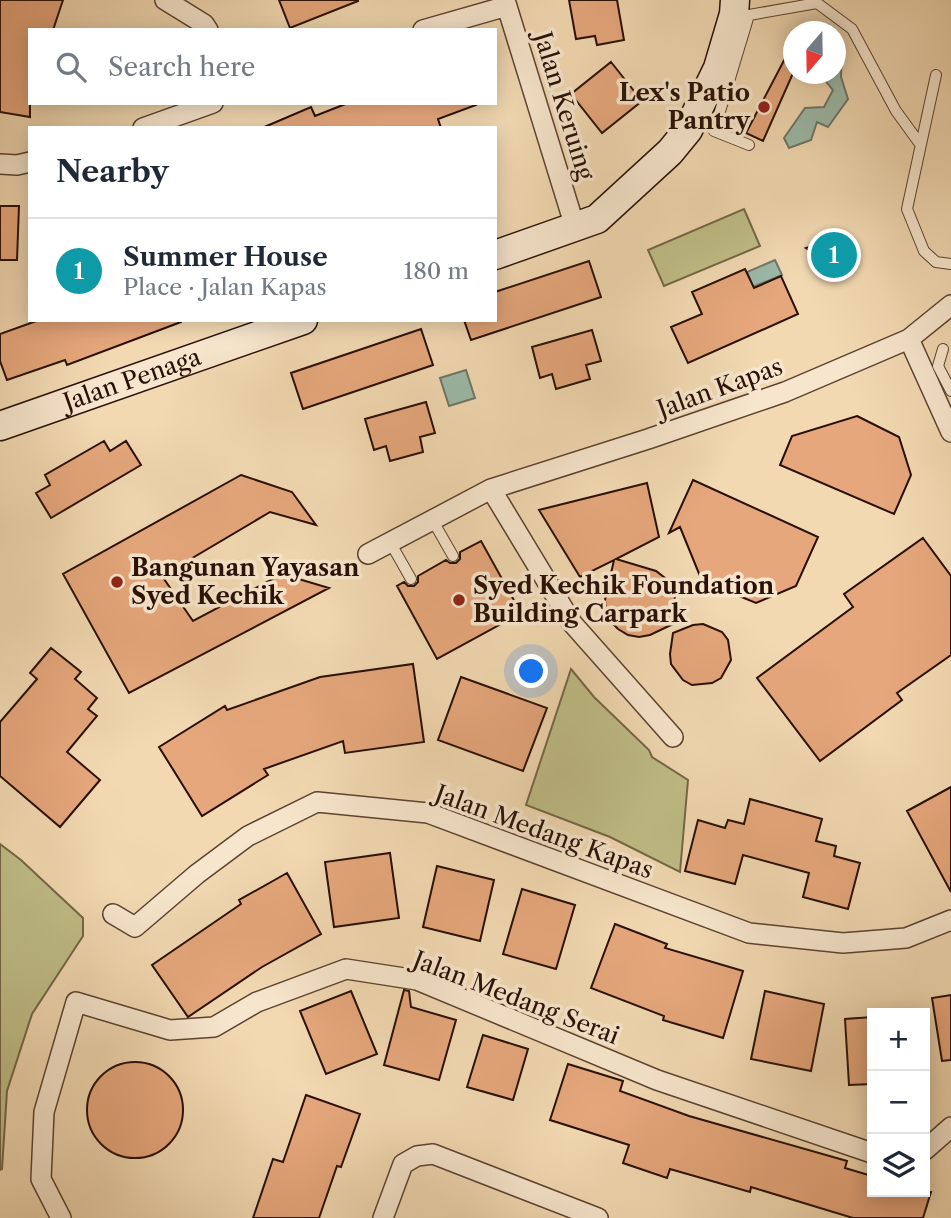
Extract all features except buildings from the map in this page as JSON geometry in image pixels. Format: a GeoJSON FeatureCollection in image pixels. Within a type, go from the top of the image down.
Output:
{"type":"FeatureCollection","features":[{"type":"Feature","properties":{"kind":"street"},"geometry":{"type":"LineString","coordinates":[[165,0],[207,28]]}},
{"type":"Feature","properties":{"kind":"street"},"geometry":{"type":"LineString","coordinates":[[497,254],[597,219],[670,152],[719,85],[735,0]]}},
{"type":"Feature","properties":{"kind":"street"},"geometry":{"type":"LineString","coordinates":[[429,28],[506,3]]}},
{"type":"Feature","properties":{"kind":"street","name":"Jalan Keruing"},"geometry":{"type":"LineString","coordinates":[[506,3],[575,227]]}},
{"type":"Feature","properties":{"kind":"street"},"geometry":{"type":"LineString","coordinates":[[149,126],[207,105]]}},
{"type":"Feature","properties":{"kind":"street"},"geometry":{"type":"LineString","coordinates":[[0,164],[28,162]]}},
{"type":"Feature","properties":{"kind":"street","name":"Jalan Kapas"},"geometry":{"type":"LineString","coordinates":[[368,554],[491,489],[785,392],[909,339],[951,305]]}},
{"type":"Feature","properties":{"kind":"street","name":"Jalan Penaga"},"geometry":{"type":"LineString","coordinates":[[0,426],[297,322]]}},
{"type":"Feature","properties":{"kind":"street"},"geometry":{"type":"LineString","coordinates":[[909,339],[951,432]]}},
{"type":"Feature","properties":{"kind":"street"},"geometry":{"type":"LineString","coordinates":[[491,489],[572,624],[673,737]]}},
{"type":"Feature","properties":{"kind":"street","name":"Jalan Medang Kapas"},"geometry":{"type":"LineString","coordinates":[[113,914],[135,927],[197,873],[248,835],[317,802],[428,813],[749,933],[843,943],[906,938],[951,920]]}},
{"type":"Feature","properties":{"kind":"street","name":"Jalan Medang Serai"},"geometry":{"type":"LineString","coordinates":[[61,1218],[41,1178],[44,1112],[76,1002],[170,1030],[214,1027],[257,1002],[346,969],[417,980],[657,1080],[867,1151]]}},
{"type":"Feature","properties":{"kind":"street"},"geometry":{"type":"LineString","coordinates":[[930,1146],[951,1127]]}},
{"type":"Feature","properties":{"kind":"street"},"geometry":{"type":"LineString","coordinates":[[383,1218],[403,1164],[417,1156],[433,1154],[598,1218]]}},
{"type":"Feature","properties":{"kind":"lane"},"geometry":{"type":"LineString","coordinates":[[749,145],[714,131],[719,85],[749,15],[817,3],[852,29],[896,111],[920,144]]}},
{"type":"Feature","properties":{"kind":"lane"},"geometry":{"type":"LineString","coordinates":[[936,75],[906,209],[924,251],[936,262],[951,264]]}},
{"type":"Feature","properties":{"kind":"lane"},"geometry":{"type":"LineString","coordinates":[[943,349],[938,366],[951,391]]}},
{"type":"Feature","properties":{"kind":"lane"},"geometry":{"type":"LineString","coordinates":[[433,521],[453,556]]}},
{"type":"Feature","properties":{"kind":"lane"},"geometry":{"type":"LineString","coordinates":[[390,542],[411,579]]}},
{"type":"Feature","properties":{"kind":"shaded area"},"geometry":{"type":"Polygon","coordinates":[[[828,84],[843,84],[848,99],[828,127],[817,122],[811,140],[789,148],[784,138],[805,108],[824,107],[833,90],[828,84]]]}},
{"type":"Feature","properties":{"kind":"shaded area"},"geometry":{"type":"Polygon","coordinates":[[[744,209],[760,246],[664,286],[648,250],[744,209]]]}},
{"type":"Feature","properties":{"kind":"shaded area"},"geometry":{"type":"Polygon","coordinates":[[[775,260],[782,275],[753,287],[747,272],[775,260]]]}},
{"type":"Feature","properties":{"kind":"shaded area"},"geometry":{"type":"Polygon","coordinates":[[[466,370],[475,398],[449,406],[440,378],[466,370]]]}},
{"type":"Feature","properties":{"kind":"shaded area"},"geometry":{"type":"Polygon","coordinates":[[[571,669],[594,697],[649,750],[652,757],[688,780],[680,872],[610,837],[526,805],[571,669]]]}},
{"type":"Feature","properties":{"kind":"shaded area"},"geometry":{"type":"Polygon","coordinates":[[[0,844],[83,918],[83,936],[32,1014],[7,1091],[0,1170],[0,844]]]}},
{"type":"Feature","properties":{"kind":"place","name":"Lex's Patio Pantry"},"geometry":{"type":"Point","coordinates":[764,107]}},
{"type":"Feature","properties":{"kind":"place","name":"Summer House"},"geometry":{"type":"Point","coordinates":[834,255]}},
{"type":"Feature","properties":{"kind":"place","name":"Bangunan Yayasan Syed Kechik"},"geometry":{"type":"Point","coordinates":[117,582]}},
{"type":"Feature","properties":{"kind":"place","name":"Syed Kechik Foundation Building Carpark"},"geometry":{"type":"Point","coordinates":[459,600]}}]}
